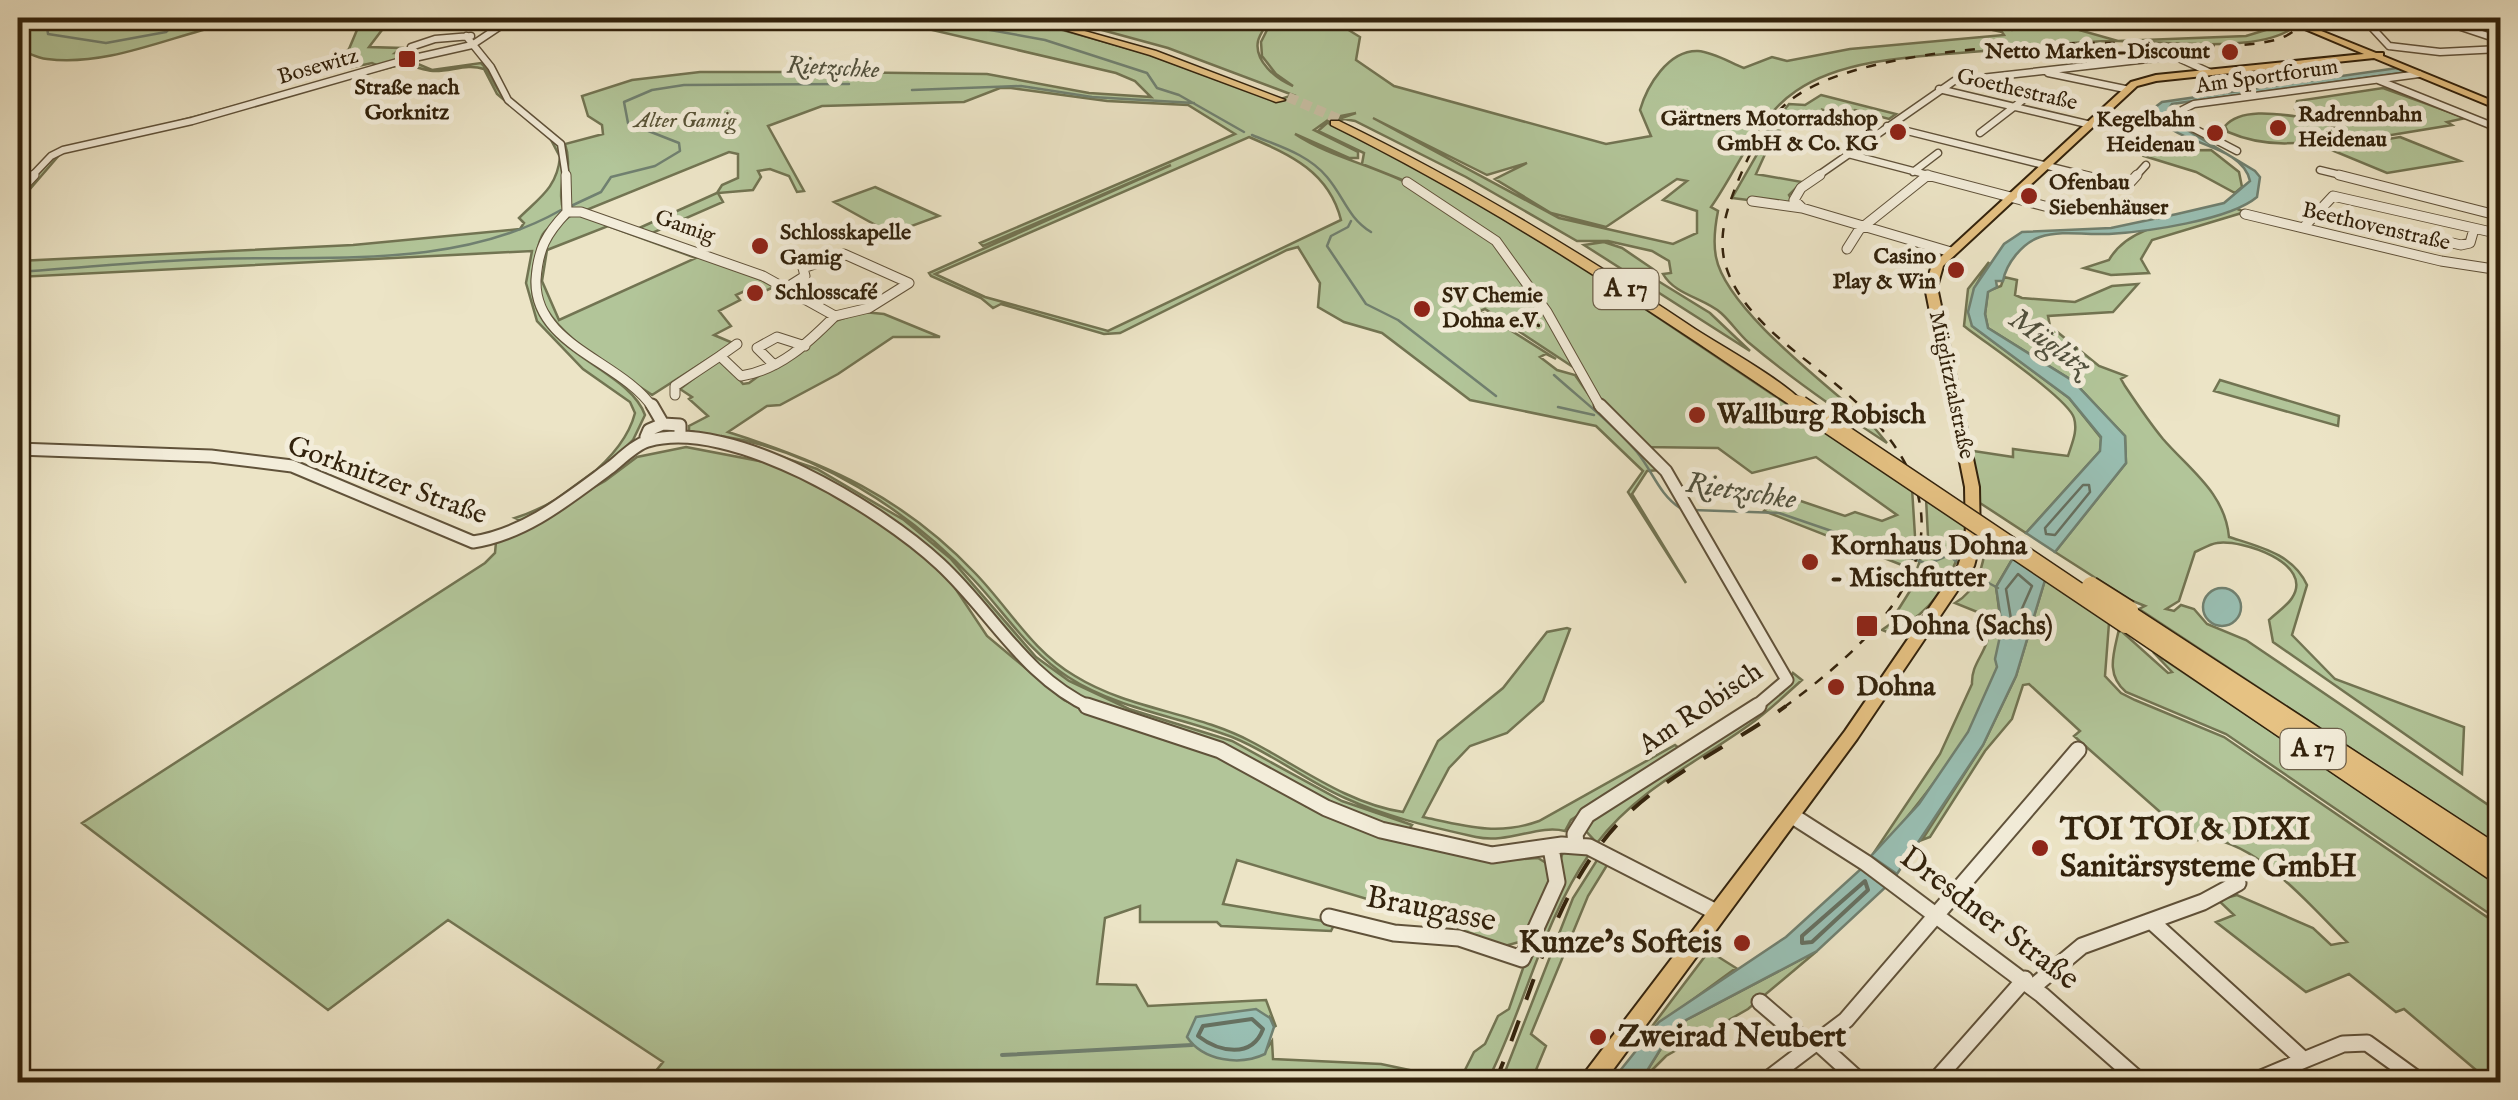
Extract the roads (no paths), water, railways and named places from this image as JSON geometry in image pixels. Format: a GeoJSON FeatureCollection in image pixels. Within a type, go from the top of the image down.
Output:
{"type":"FeatureCollection","features":[{"type":"Feature","properties":{"kind":"highway"},"geometry":{"type":"LineString","coordinates":[[1030,18],[1153,53],[1284,98],[1161,50],[1049,18]]}},
{"type":"Feature","properties":{"kind":"highway","name":"A 17"},"geometry":{"type":"LineString","coordinates":[[1339,122],[1506,204],[2127,617],[2500,857]]}},
{"type":"Feature","properties":{"kind":"highway","name":"A 17"},"geometry":{"type":"LineString","coordinates":[[2127,617],[2500,874]]}},
{"type":"Feature","properties":{"kind":"main road"},"geometry":{"type":"LineString","coordinates":[[2285,18],[2500,105]]}},
{"type":"Feature","properties":{"kind":"main road","name":"Müglitztalstraße"},"geometry":{"type":"LineString","coordinates":[[1592,1082],[1791,815],[1961,574],[1973,543],[1972,487],[1930,280],[1951,252],[2125,89],[2143,80],[2379,56]]}},
{"type":"Feature","properties":{"kind":"street"},"geometry":{"type":"LineString","coordinates":[[476,44],[502,25],[505,18]]}},
{"type":"Feature","properties":{"kind":"street"},"geometry":{"type":"LineString","coordinates":[[2364,18],[2389,46],[2440,52],[2500,50]]}},
{"type":"Feature","properties":{"kind":"street"},"geometry":{"type":"LineString","coordinates":[[2434,18],[2500,40]]}},
{"type":"Feature","properties":{"kind":"street"},"geometry":{"type":"LineString","coordinates":[[411,47],[485,34]]}},
{"type":"Feature","properties":{"kind":"street"},"geometry":{"type":"LineString","coordinates":[[466,36],[476,44],[484,62],[498,78],[502,92],[561,143],[568,166],[563,200],[567,212],[545,235],[533,282],[537,296],[557,331],[655,404],[663,424]]}},
{"type":"Feature","properties":{"kind":"street","name":"Bosewitz"},"geometry":{"type":"LineString","coordinates":[[18,192],[57,153],[476,44]]}},
{"type":"Feature","properties":{"kind":"street"},"geometry":{"type":"LineString","coordinates":[[2379,56],[2389,46]]}},
{"type":"Feature","properties":{"kind":"street"},"geometry":{"type":"LineString","coordinates":[[1802,208],[1794,200],[1796,193],[1939,89],[1966,79],[2174,56],[2209,72]]}},
{"type":"Feature","properties":{"kind":"street"},"geometry":{"type":"LineString","coordinates":[[2055,74],[2063,68]]}},
{"type":"Feature","properties":{"kind":"street"},"geometry":{"type":"LineString","coordinates":[[2038,70],[2125,89]]}},
{"type":"Feature","properties":{"kind":"street","name":"Am Sportforum"},"geometry":{"type":"LineString","coordinates":[[2237,151],[2186,125],[2181,119],[2182,110],[2194,104],[2374,79],[2412,70]]}},
{"type":"Feature","properties":{"kind":"street","name":"Am Sportforum"},"geometry":{"type":"LineString","coordinates":[[2374,79],[2500,129]]}},
{"type":"Feature","properties":{"kind":"street","name":"Goethestraße"},"geometry":{"type":"LineString","coordinates":[[1939,89],[2087,124]]}},
{"type":"Feature","properties":{"kind":"street"},"geometry":{"type":"LineString","coordinates":[[1980,132],[2032,93]]}},
{"type":"Feature","properties":{"kind":"street"},"geometry":{"type":"LineString","coordinates":[[1887,126],[2126,186],[2146,165]]}},
{"type":"Feature","properties":{"kind":"street"},"geometry":{"type":"LineString","coordinates":[[1914,172],[1938,152]]}},
{"type":"Feature","properties":{"kind":"street"},"geometry":{"type":"LineString","coordinates":[[1848,154],[2052,208],[2064,200]]}},
{"type":"Feature","properties":{"kind":"street"},"geometry":{"type":"LineString","coordinates":[[2320,170],[2500,216]]}},
{"type":"Feature","properties":{"kind":"street"},"geometry":{"type":"LineString","coordinates":[[1847,249],[1863,227],[1928,176]]}},
{"type":"Feature","properties":{"kind":"street","name":"Am Robisch"},"geometry":{"type":"LineString","coordinates":[[1407,182],[1496,240],[1547,312],[1606,414],[1666,471],[1787,680],[1765,701],[1587,815],[1576,834],[1576,844]]}},
{"type":"Feature","properties":{"kind":"street"},"geometry":{"type":"LineString","coordinates":[[2303,228],[2332,196],[2500,234]]}},
{"type":"Feature","properties":{"kind":"street"},"geometry":{"type":"LineString","coordinates":[[1752,201],[1802,208],[1951,252]]}},
{"type":"Feature","properties":{"kind":"street","name":"Gamig"},"geometry":{"type":"LineString","coordinates":[[567,212],[581,212],[786,288],[836,316]]}},
{"type":"Feature","properties":{"kind":"street"},"geometry":{"type":"LineString","coordinates":[[2318,212],[2462,245],[2470,244],[2474,229]]}},
{"type":"Feature","properties":{"kind":"street","name":"Beethovenstraße"},"geometry":{"type":"LineString","coordinates":[[2245,214],[2441,261],[2500,270]]}},
{"type":"Feature","properties":{"kind":"street"},"geometry":{"type":"LineString","coordinates":[[720,356],[742,376],[774,365],[805,346],[836,316],[869,308],[910,283],[844,254],[803,268],[802,281],[786,288]]}},
{"type":"Feature","properties":{"kind":"street"},"geometry":{"type":"LineString","coordinates":[[774,365],[757,348],[778,337],[805,346]]}},
{"type":"Feature","properties":{"kind":"street"},"geometry":{"type":"LineString","coordinates":[[674,395],[675,386],[737,344]]}},
{"type":"Feature","properties":{"kind":"street"},"geometry":{"type":"LineString","coordinates":[[680,435],[680,425],[663,424],[649,430],[649,440],[667,441],[680,435],[792,468],[903,532],[956,580],[1016,656],[1080,703],[1222,751],[1326,807],[1394,834],[1495,856],[1576,844],[1601,852],[1718,912]]}},
{"type":"Feature","properties":{"kind":"street","name":"Gorknitzer Straße"},"geometry":{"type":"LineString","coordinates":[[18,449],[239,458],[292,466],[472,542],[491,542],[552,508],[649,440]]}},
{"type":"Feature","properties":{"kind":"street"},"geometry":{"type":"LineString","coordinates":[[1764,1082],[1846,1020],[2078,750]]}},
{"type":"Feature","properties":{"kind":"street","name":"Dresdner Straße"},"geometry":{"type":"LineString","coordinates":[[1791,815],[1896,882],[1936,916],[2030,983],[2080,1022],[2140,1082]]}},
{"type":"Feature","properties":{"kind":"street","name":"Braugasse"},"geometry":{"type":"LineString","coordinates":[[1330,918],[1394,932],[1459,938],[1522,959],[1557,882],[1551,848]]}},
{"type":"Feature","properties":{"kind":"street"},"geometry":{"type":"LineString","coordinates":[[1934,1082],[2030,983],[2082,946],[2203,902],[2238,883]]}},
{"type":"Feature","properties":{"kind":"street"},"geometry":{"type":"LineString","coordinates":[[2151,920],[2304,1060]]}},
{"type":"Feature","properties":{"kind":"street"},"geometry":{"type":"LineString","coordinates":[[1760,1002],[1861,1082]]}},
{"type":"Feature","properties":{"kind":"street"},"geometry":{"type":"LineString","coordinates":[[2264,1080],[2350,1039],[2364,1040],[2380,1048],[2421,1082]]}},
{"type":"Feature","properties":{"kind":"water"},"geometry":{"type":"Polygon","coordinates":[[[2397,68],[2408,72],[2172,104],[2166,113],[2174,122],[2255,171],[2260,177],[2257,197],[2228,212],[2165,227],[2109,234],[2048,235],[2033,240],[2016,255],[2003,281],[1996,281],[1997,287],[1988,292],[1988,328],[2073,381],[2125,436],[2126,463],[2055,552],[2026,533],[2100,451],[2101,437],[2069,398],[1972,326],[1968,312],[1974,288],[2004,244],[2022,232],[2111,228],[2224,203],[2250,181],[2233,158],[2161,121],[2154,108],[2162,102],[2397,68]]]}},
{"type":"Feature","properties":{"kind":"water"},"geometry":{"type":"Polygon","coordinates":[[[2013,558],[2045,580],[2016,676],[1983,745],[1897,874],[1871,856],[1919,804],[1968,732],[1997,667],[2002,627],[1996,587],[2013,558]]]}},
{"type":"Feature","properties":{"kind":"water"},"geometry":{"type":"Polygon","coordinates":[[[2222,588],[2235,594],[2241,607],[2235,620],[2222,626],[2209,620],[2203,607],[2209,594],[2222,588]]]}},
{"type":"Feature","properties":{"kind":"water"},"geometry":{"type":"Polygon","coordinates":[[[1863,867],[1889,884],[1817,951],[1686,1020],[1665,1042],[1640,1082],[1611,1082],[1659,1022],[1786,937],[1863,867]]]}},
{"type":"Feature","properties":{"kind":"water"},"geometry":{"type":"Polygon","coordinates":[[[1256,1009],[1270,1018],[1274,1027],[1265,1054],[1245,1060],[1223,1059],[1202,1051],[1187,1037],[1196,1017],[1256,1009]]]}},
{"type":"Feature","properties":{"kind":"waterway"},"geometry":{"type":"LineString","coordinates":[[18,26],[47,27],[48,34],[106,43],[166,32],[169,29],[157,27],[187,18]]}},
{"type":"Feature","properties":{"kind":"waterway"},"geometry":{"type":"LineString","coordinates":[[968,18],[979,28],[1045,40],[1147,73],[1157,88],[1193,103]]}},
{"type":"Feature","properties":{"kind":"waterway","name":"Rietzschke"},"geometry":{"type":"LineString","coordinates":[[571,206],[601,192],[611,177],[655,166],[680,151],[679,143],[628,123],[624,102],[652,90],[684,85],[849,84]]}},
{"type":"Feature","properties":{"kind":"waterway","name":"Rietzschke"},"geometry":{"type":"LineString","coordinates":[[912,90],[1021,86],[1092,97],[1193,103]]}},
{"type":"Feature","properties":{"kind":"waterway","name":"Rietzschke"},"geometry":{"type":"LineString","coordinates":[[1193,103],[1244,132]]}},
{"type":"Feature","properties":{"kind":"waterway","name":"Rietzschke"},"geometry":{"type":"LineString","coordinates":[[1252,135],[1311,162],[1371,232]]}},
{"type":"Feature","properties":{"kind":"waterway","name":"Rietzschke"},"geometry":{"type":"LineString","coordinates":[[18,272],[185,260],[344,258],[434,251],[521,229],[561,210]]}},
{"type":"Feature","properties":{"kind":"waterway"},"geometry":{"type":"LineString","coordinates":[[1351,221],[1331,236],[1327,246],[1366,304],[1398,320],[1496,396]]}},
{"type":"Feature","properties":{"kind":"waterway","name":"Rietzschke"},"geometry":{"type":"LineString","coordinates":[[1554,375],[1627,441],[1680,508]]}},
{"type":"Feature","properties":{"kind":"waterway"},"geometry":{"type":"LineString","coordinates":[[1558,407],[1594,415]]}},
{"type":"Feature","properties":{"kind":"waterway","name":"Rietzschke"},"geometry":{"type":"LineString","coordinates":[[1693,510],[1779,513],[1928,564],[1949,555],[1960,565]]}},
{"type":"Feature","properties":{"kind":"waterway","name":"Rietzschke"},"geometry":{"type":"LineString","coordinates":[[1970,573],[1998,588]]}},
{"type":"Feature","properties":{"kind":"waterway"},"geometry":{"type":"LineString","coordinates":[[1002,1055],[1192,1045]]}},
{"type":"Feature","properties":{"kind":"tunnel"},"geometry":{"type":"LineString","coordinates":[[1288,97],[1343,121]]}},
{"type":"Feature","properties":{"kind":"railway"},"geometry":{"type":"LineString","coordinates":[[1783,708],[1868,635],[1898,597],[1916,559],[1921,518],[1912,476],[1884,432],[1838,386],[1770,330],[1731,279],[1723,249],[1727,212],[1745,164],[1771,120],[1787,103],[1817,84],[1902,59],[2051,44],[2240,45],[2285,37],[2304,18]]}},
{"type":"Feature","properties":{"kind":"railway"},"geometry":{"type":"LineString","coordinates":[[1495,1082],[1550,937],[1584,868],[1606,837],[1669,781],[1786,706]]}},
{"type":"Feature","properties":{"kind":"place","name":"Netto Marken-Discount"},"geometry":{"type":"Point","coordinates":[2230,52]}},
{"type":"Feature","properties":{"kind":"place","name":"Straße nach Gorknitz"},"geometry":{"type":"Point","coordinates":[407,59]}},
{"type":"Feature","properties":{"kind":"place","name":"Radrennbahn Heidenau"},"geometry":{"type":"Point","coordinates":[2278,128]}},
{"type":"Feature","properties":{"kind":"place","name":"Gärtners Motorradshop GmbH & Co. KG"},"geometry":{"type":"Point","coordinates":[1898,132]}},
{"type":"Feature","properties":{"kind":"place","name":"Kegelbahn Heidenau"},"geometry":{"type":"Point","coordinates":[2215,133]}},
{"type":"Feature","properties":{"kind":"place","name":"Ofenbau Siebenhäuser"},"geometry":{"type":"Point","coordinates":[2029,196]}},
{"type":"Feature","properties":{"kind":"place","name":"Schlosskapelle Gamig"},"geometry":{"type":"Point","coordinates":[760,246]}},
{"type":"Feature","properties":{"kind":"place","name":"Casino Play & Win"},"geometry":{"type":"Point","coordinates":[1956,270]}},
{"type":"Feature","properties":{"kind":"place","name":"Schlosscafé"},"geometry":{"type":"Point","coordinates":[755,293]}},
{"type":"Feature","properties":{"kind":"place","name":"SV Chemie Dohna e.V."},"geometry":{"type":"Point","coordinates":[1422,309]}},
{"type":"Feature","properties":{"kind":"place","name":"Wallburg Robisch"},"geometry":{"type":"Point","coordinates":[1697,415]}},
{"type":"Feature","properties":{"kind":"place","name":"Kornhaus Dohna - Mischfutter"},"geometry":{"type":"Point","coordinates":[1810,562]}},
{"type":"Feature","properties":{"kind":"place","name":"Dohna (Sachs)"},"geometry":{"type":"Point","coordinates":[1867,626]}},
{"type":"Feature","properties":{"kind":"place","name":"Dohna"},"geometry":{"type":"Point","coordinates":[1836,687]}},
{"type":"Feature","properties":{"kind":"place","name":"TOI TOI & DIXI Sanitärsysteme GmbH"},"geometry":{"type":"Point","coordinates":[2040,848]}},
{"type":"Feature","properties":{"kind":"place","name":"Kunze's Softeis"},"geometry":{"type":"Point","coordinates":[1742,943]}},
{"type":"Feature","properties":{"kind":"place","name":"Zweirad Neubert"},"geometry":{"type":"Point","coordinates":[1598,1037]}},
{"type":"Feature","properties":{"kind":"park label","name":"Alter Gamig"},"geometry":{"type":"Point","coordinates":[685,121]}},
{"type":"Feature","properties":{"kind":"water label","name":"Müglitz"},"geometry":{"type":"Point","coordinates":[2049,343]}}]}
